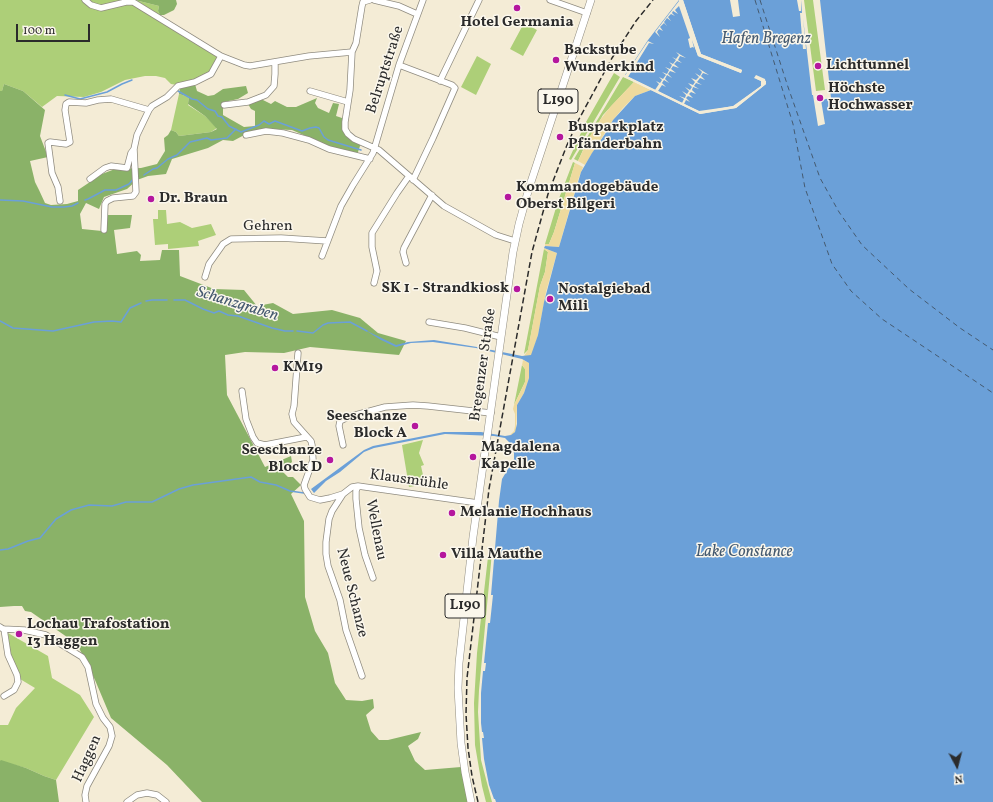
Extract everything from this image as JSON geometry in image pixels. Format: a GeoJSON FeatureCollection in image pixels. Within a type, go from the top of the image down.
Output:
{"type":"FeatureCollection","features":[{"type":"Feature","properties":{"kind":"main road","name":"L190"},"geometry":{"type":"LineString","coordinates":[[515,241],[531,181],[591,1]]}},
{"type":"Feature","properties":{"kind":"main road","name":"Bregenzer Straße"},"geometry":{"type":"LineString","coordinates":[[471,802],[462,747],[458,678],[478,503],[515,241]]}},
{"type":"Feature","properties":{"kind":"street"},"geometry":{"type":"LineString","coordinates":[[85,0],[91,5],[101,8],[126,2],[133,2],[221,56],[250,66],[309,56],[352,52]]}},
{"type":"Feature","properties":{"kind":"street"},"geometry":{"type":"LineString","coordinates":[[370,0],[363,2],[356,42],[352,52],[350,90],[345,122],[346,132],[354,139],[374,148],[444,206],[500,237],[515,241]]}},
{"type":"Feature","properties":{"kind":"street"},"geometry":{"type":"LineString","coordinates":[[374,0],[386,2],[418,14]]}},
{"type":"Feature","properties":{"kind":"street","name":"Belruptstraße"},"geometry":{"type":"LineString","coordinates":[[374,148],[399,65],[423,0]]}},
{"type":"Feature","properties":{"kind":"street"},"geometry":{"type":"LineString","coordinates":[[440,81],[479,0]]}},
{"type":"Feature","properties":{"kind":"street"},"geometry":{"type":"LineString","coordinates":[[550,0],[586,13]]}},
{"type":"Feature","properties":{"kind":"street"},"geometry":{"type":"LineString","coordinates":[[104,230],[105,204],[107,201],[113,198],[133,196],[136,192],[134,149],[137,135],[149,110],[152,106],[167,97],[178,86],[195,82],[211,74],[221,56]]}},
{"type":"Feature","properties":{"kind":"street"},"geometry":{"type":"LineString","coordinates":[[224,105],[248,102],[266,95],[274,86],[276,74],[275,62]]}},
{"type":"Feature","properties":{"kind":"street"},"geometry":{"type":"LineString","coordinates":[[374,282],[377,271],[372,247],[372,234],[397,193],[411,178],[455,90],[454,85],[399,65]]}},
{"type":"Feature","properties":{"kind":"street"},"geometry":{"type":"LineString","coordinates":[[310,91],[348,102]]}},
{"type":"Feature","properties":{"kind":"street"},"geometry":{"type":"LineString","coordinates":[[60,202],[58,187],[52,173],[48,143],[66,144],[70,142],[65,110],[66,104],[69,102],[86,103],[111,99],[149,110]]}},
{"type":"Feature","properties":{"kind":"street"},"geometry":{"type":"LineString","coordinates":[[246,135],[266,131],[283,133],[370,159]]}},
{"type":"Feature","properties":{"kind":"street"},"geometry":{"type":"LineString","coordinates":[[322,256],[341,206],[370,159],[374,148]]}},
{"type":"Feature","properties":{"kind":"street"},"geometry":{"type":"LineString","coordinates":[[90,179],[110,166],[127,168],[131,153],[134,149]]}},
{"type":"Feature","properties":{"kind":"street"},"geometry":{"type":"LineString","coordinates":[[406,263],[403,252],[404,248],[432,196]]}},
{"type":"Feature","properties":{"kind":"street","name":"Gehren"},"geometry":{"type":"LineString","coordinates":[[205,277],[209,264],[223,244],[231,239],[281,238],[327,241]]}},
{"type":"Feature","properties":{"kind":"street"},"geometry":{"type":"LineString","coordinates":[[429,322],[465,328],[501,337]]}},
{"type":"Feature","properties":{"kind":"street","name":"Klausmühle"},"geometry":{"type":"LineString","coordinates":[[298,354],[292,414],[294,422],[311,441],[312,445],[312,460],[304,485],[308,494],[313,498],[320,500],[344,494],[352,487],[358,486],[478,503]]}},
{"type":"Feature","properties":{"kind":"street"},"geometry":{"type":"LineString","coordinates":[[242,391],[247,423],[253,437],[258,443],[265,445],[306,437]]}},
{"type":"Feature","properties":{"kind":"street"},"geometry":{"type":"LineString","coordinates":[[343,445],[339,426],[340,421],[348,417],[385,407],[413,405],[491,413]]}},
{"type":"Feature","properties":{"kind":"street","name":"Wellenau"},"geometry":{"type":"LineString","coordinates":[[358,486],[356,491],[356,499],[359,528],[365,555],[373,578]]}},
{"type":"Feature","properties":{"kind":"street","name":"Neue Schanze"},"geometry":{"type":"LineString","coordinates":[[344,494],[332,511],[329,519],[326,554],[328,566],[340,600],[346,630],[362,676]]}},
{"type":"Feature","properties":{"kind":"street"},"geometry":{"type":"LineString","coordinates":[[2,628],[8,655],[17,675],[18,682],[14,690],[4,696]]}},
{"type":"Feature","properties":{"kind":"street","name":"Haggen"},"geometry":{"type":"LineString","coordinates":[[2,628],[44,634],[82,657],[89,669],[96,704],[112,731],[112,739],[87,786],[85,795],[86,802]]}},
{"type":"Feature","properties":{"kind":"street"},"geometry":{"type":"LineString","coordinates":[[127,802],[137,795],[147,793],[157,795],[166,802]]}},
{"type":"Feature","properties":{"kind":"green space"},"geometry":{"type":"Polygon","coordinates":[[[0,0],[135,0],[159,6],[159,16],[218,56],[210,71],[194,81],[177,85],[171,84],[165,78],[145,76],[125,80],[101,92],[84,97],[57,96],[42,107],[23,91],[4,84],[2,91],[0,91],[0,0]]]}},
{"type":"Feature","properties":{"kind":"green space"},"geometry":{"type":"Polygon","coordinates":[[[135,0],[176,0],[177,4],[174,10],[164,15],[160,15],[158,11],[159,6],[135,0]]]}},
{"type":"Feature","properties":{"kind":"green space"},"geometry":{"type":"Polygon","coordinates":[[[804,0],[813,0],[825,90],[816,91],[804,0]]]}},
{"type":"Feature","properties":{"kind":"green space"},"geometry":{"type":"Polygon","coordinates":[[[524,23],[537,30],[523,56],[510,49],[524,23]]]}},
{"type":"Feature","properties":{"kind":"green space"},"geometry":{"type":"Polygon","coordinates":[[[477,56],[491,64],[476,95],[461,87],[477,56]]]}},
{"type":"Feature","properties":{"kind":"green space"},"geometry":{"type":"Polygon","coordinates":[[[614,73],[620,77],[571,160],[569,159],[586,122],[614,73]]]}},
{"type":"Feature","properties":{"kind":"green space"},"geometry":{"type":"Polygon","coordinates":[[[623,77],[634,82],[603,115],[578,161],[574,159],[623,77]]]}},
{"type":"Feature","properties":{"kind":"green space"},"geometry":{"type":"Polygon","coordinates":[[[4,84],[23,91],[45,110],[40,136],[48,157],[30,161],[35,182],[45,203],[51,205],[67,204],[78,201],[78,190],[102,174],[115,169],[141,168],[157,164],[165,151],[164,138],[171,130],[176,132],[179,136],[211,132],[217,129],[205,116],[188,104],[189,97],[179,94],[180,88],[195,84],[197,91],[208,96],[214,95],[223,89],[246,86],[248,93],[238,99],[224,102],[223,107],[223,115],[244,127],[255,126],[255,111],[251,109],[248,104],[261,99],[271,104],[275,101],[287,107],[296,107],[317,98],[315,103],[318,108],[329,113],[333,103],[339,104],[336,116],[342,118],[342,124],[348,135],[361,143],[357,155],[326,148],[308,137],[292,130],[271,129],[248,133],[233,141],[223,140],[208,148],[172,159],[166,174],[148,176],[137,180],[127,189],[104,197],[99,209],[86,203],[80,214],[82,229],[102,231],[107,215],[132,215],[130,228],[114,230],[117,254],[137,251],[141,255],[140,261],[160,260],[162,250],[179,250],[180,276],[214,289],[244,290],[257,306],[273,303],[293,314],[332,310],[360,318],[378,333],[406,341],[399,355],[310,347],[284,353],[245,352],[225,355],[227,395],[265,467],[291,456],[292,462],[282,471],[288,477],[293,477],[301,485],[291,494],[304,521],[305,597],[315,631],[328,653],[335,683],[346,700],[362,701],[373,699],[374,708],[366,715],[371,731],[379,740],[388,740],[421,732],[418,739],[408,746],[415,761],[425,770],[461,767],[469,802],[202,802],[167,765],[111,718],[95,680],[77,644],[31,612],[25,611],[22,606],[0,607],[0,91],[2,91],[4,84]]]}},
{"type":"Feature","properties":{"kind":"green space"},"geometry":{"type":"Polygon","coordinates":[[[179,94],[189,97],[188,105],[205,116],[217,128],[211,132],[179,136],[176,132],[171,130],[179,94]]]}},
{"type":"Feature","properties":{"kind":"green space"},"geometry":{"type":"Polygon","coordinates":[[[573,162],[575,163],[554,232],[549,244],[545,244],[558,201],[573,162]]]}},
{"type":"Feature","properties":{"kind":"green space"},"geometry":{"type":"Polygon","coordinates":[[[158,210],[166,210],[167,224],[180,222],[192,228],[211,224],[216,235],[198,241],[199,246],[168,249],[168,244],[155,245],[153,219],[158,219],[158,210]]]}},
{"type":"Feature","properties":{"kind":"green space"},"geometry":{"type":"Polygon","coordinates":[[[544,249],[548,252],[545,272],[540,286],[528,350],[524,354],[544,249]]]}},
{"type":"Feature","properties":{"kind":"green space"},"geometry":{"type":"Polygon","coordinates":[[[522,365],[525,369],[525,382],[514,405],[522,365]]]}},
{"type":"Feature","properties":{"kind":"green space"},"geometry":{"type":"Polygon","coordinates":[[[423,440],[419,453],[424,465],[421,466],[425,484],[409,487],[402,445],[423,440]]]}},
{"type":"Feature","properties":{"kind":"green space"},"geometry":{"type":"Polygon","coordinates":[[[489,548],[492,549],[478,712],[481,760],[492,802],[486,802],[475,745],[474,703],[477,653],[489,548]]]}},
{"type":"Feature","properties":{"kind":"green space"},"geometry":{"type":"Polygon","coordinates":[[[8,633],[48,656],[52,678],[80,695],[94,717],[56,780],[26,768],[0,761],[0,725],[8,725],[16,708],[35,688],[20,679],[10,654],[8,633]]]}},
{"type":"Feature","properties":{"kind":"green space"},"geometry":{"type":"Polygon","coordinates":[[[1,760],[56,780],[59,802],[0,802],[1,760]]]}},
{"type":"Feature","properties":{"kind":"sand"},"geometry":{"type":"Polygon","coordinates":[[[634,82],[651,90],[635,96],[623,108],[613,120],[585,165],[578,161],[597,124],[611,106],[634,82]]]}},
{"type":"Feature","properties":{"kind":"sand"},"geometry":{"type":"Polygon","coordinates":[[[575,163],[583,167],[559,247],[545,246],[545,244],[549,244],[554,232],[575,163]]]}},
{"type":"Feature","properties":{"kind":"sand"},"geometry":{"type":"Polygon","coordinates":[[[544,248],[557,253],[546,292],[538,335],[532,355],[524,356],[528,350],[540,286],[545,272],[548,252],[544,248]]]}},
{"type":"Feature","properties":{"kind":"sand"},"geometry":{"type":"Polygon","coordinates":[[[523,360],[529,363],[529,378],[524,393],[517,405],[516,430],[509,436],[514,431],[515,426],[514,405],[525,382],[525,369],[522,365],[523,360]]]}},
{"type":"Feature","properties":{"kind":"water","name":"Lake Constance"},"geometry":{"type":"Polygon","coordinates":[[[679,0],[698,56],[741,73],[742,70],[701,54],[683,0],[730,0],[733,17],[740,16],[738,0],[797,0],[799,11],[801,11],[801,0],[802,13],[800,13],[803,49],[806,49],[803,18],[812,95],[818,126],[825,124],[821,100],[831,98],[820,0],[993,0],[993,802],[496,802],[489,785],[484,759],[482,738],[484,738],[481,723],[481,693],[483,671],[485,671],[486,663],[484,663],[488,623],[490,623],[493,595],[491,595],[499,501],[502,479],[514,459],[511,444],[505,438],[494,436],[445,434],[374,448],[364,452],[340,472],[326,481],[314,493],[311,489],[364,450],[373,446],[444,432],[481,432],[505,436],[511,435],[515,432],[517,424],[517,405],[524,393],[529,378],[529,363],[522,359],[476,348],[433,342],[411,343],[396,347],[365,330],[396,345],[408,342],[434,340],[522,356],[531,355],[538,335],[544,302],[557,253],[544,248],[545,246],[559,247],[581,172],[613,120],[635,96],[651,90],[700,114],[736,108],[766,84],[766,81],[755,78],[761,81],[761,86],[733,106],[701,112],[625,75],[648,40],[679,0]]]}},
{"type":"Feature","properties":{"kind":"pier"},"geometry":{"type":"Polygon","coordinates":[[[679,0],[683,0],[701,54],[742,70],[741,73],[698,56],[692,40],[694,48],[690,48],[688,39],[690,38],[679,6],[675,10],[678,14],[673,11],[672,13],[675,16],[671,14],[668,17],[671,21],[667,18],[664,22],[667,26],[664,23],[660,27],[663,31],[659,29],[657,32],[660,37],[655,32],[679,0]]]}},
{"type":"Feature","properties":{"kind":"pier"},"geometry":{"type":"Polygon","coordinates":[[[648,41],[654,44],[649,43],[628,77],[655,90],[659,84],[656,81],[660,83],[662,80],[659,77],[663,79],[666,75],[662,72],[667,74],[669,70],[665,67],[670,69],[672,65],[669,62],[673,64],[676,60],[672,57],[676,59],[679,55],[676,52],[686,58],[680,56],[678,60],[682,63],[677,61],[674,64],[679,68],[673,66],[671,69],[676,73],[670,71],[668,74],[672,78],[667,75],[665,79],[669,83],[664,80],[662,83],[666,87],[662,85],[658,91],[682,103],[684,99],[679,96],[685,98],[686,95],[682,91],[687,94],[689,91],[685,87],[690,90],[692,87],[688,83],[693,85],[695,82],[691,78],[696,80],[699,77],[695,73],[700,76],[702,72],[698,68],[709,75],[703,73],[701,76],[705,80],[700,78],[697,82],[702,85],[696,83],[694,86],[699,89],[693,87],[692,90],[696,94],[691,92],[689,94],[693,98],[688,96],[686,98],[690,102],[686,100],[684,104],[699,111],[734,106],[761,86],[761,81],[754,78],[756,75],[765,79],[766,84],[736,108],[700,114],[624,77],[648,41]]]}},
{"type":"Feature","properties":{"kind":"waterway"},"geometry":{"type":"LineString","coordinates":[[65,95],[80,99],[107,92],[132,80]]}},
{"type":"Feature","properties":{"kind":"waterway"},"geometry":{"type":"LineString","coordinates":[[178,91],[192,99],[197,100],[208,109],[215,111],[218,116],[222,117],[229,126],[241,132],[259,125],[264,121],[269,124],[275,121],[302,131],[316,127],[319,128],[324,137],[328,140],[361,150]]}},
{"type":"Feature","properties":{"kind":"waterway"},"geometry":{"type":"LineString","coordinates":[[144,175],[157,168],[168,159],[177,155],[190,142],[207,138],[211,140],[227,138],[236,129]]}},
{"type":"Feature","properties":{"kind":"waterway"},"geometry":{"type":"LineString","coordinates":[[85,200],[105,190],[116,190],[129,184],[134,178]]}},
{"type":"Feature","properties":{"kind":"waterway"},"geometry":{"type":"LineString","coordinates":[[0,200],[23,201],[52,207],[72,206],[78,203]]}},
{"type":"Feature","properties":{"kind":"waterway","name":"Schanzgraben"},"geometry":{"type":"LineString","coordinates":[[146,301],[167,300]]}},
{"type":"Feature","properties":{"kind":"waterway","name":"Schanzgraben"},"geometry":{"type":"LineString","coordinates":[[174,300],[185,300],[214,313],[219,311],[272,328],[293,331]]}},
{"type":"Feature","properties":{"kind":"waterway","name":"Schanzgraben"},"geometry":{"type":"LineString","coordinates":[[0,321],[13,328],[53,331],[94,322],[121,322],[130,308],[141,303]]}},
{"type":"Feature","properties":{"kind":"waterway","name":"Schanzgraben"},"geometry":{"type":"LineString","coordinates":[[297,331],[313,333],[328,323],[350,322],[367,331]]}},
{"type":"Feature","properties":{"kind":"waterway"},"geometry":{"type":"LineString","coordinates":[[0,550],[8,549],[40,538],[56,519],[71,510],[89,505],[112,506],[126,502],[152,502],[179,489],[193,485],[251,477],[260,482],[276,485],[290,491],[304,493]]}},
{"type":"Feature","properties":{"kind":"ferry route"},"geometry":{"type":"LineString","coordinates":[[755,0],[793,124],[805,188],[832,264],[851,291],[882,319],[993,393]]}},
{"type":"Feature","properties":{"kind":"ferry route"},"geometry":{"type":"LineString","coordinates":[[760,0],[788,87],[820,178],[839,212],[862,245],[909,289],[960,328],[993,350]]}},
{"type":"Feature","properties":{"kind":"railway"},"geometry":{"type":"LineString","coordinates":[[478,802],[468,748],[466,714],[467,678],[489,489],[532,252],[548,194],[578,121],[612,58],[636,21],[653,0]]}},
{"type":"Feature","properties":{"kind":"place","name":"Hotel Germania"},"geometry":{"type":"Point","coordinates":[517,8]}},
{"type":"Feature","properties":{"kind":"place","name":"Backstube Wunderkind"},"geometry":{"type":"Point","coordinates":[556,60]}},
{"type":"Feature","properties":{"kind":"place","name":"Lichttunnel"},"geometry":{"type":"Point","coordinates":[818,66]}},
{"type":"Feature","properties":{"kind":"place","name":"Höchste Hochwasser"},"geometry":{"type":"Point","coordinates":[820,98]}},
{"type":"Feature","properties":{"kind":"place","name":"Busparkplatz Pfänderbahn"},"geometry":{"type":"Point","coordinates":[560,137]}},
{"type":"Feature","properties":{"kind":"place","name":"Kommandogebäude Oberst Bilgeri"},"geometry":{"type":"Point","coordinates":[508,197]}},
{"type":"Feature","properties":{"kind":"place","name":"Dr. Braun"},"geometry":{"type":"Point","coordinates":[151,199]}},
{"type":"Feature","properties":{"kind":"place","name":"SK 1 - Strandkiosk"},"geometry":{"type":"Point","coordinates":[517,289]}},
{"type":"Feature","properties":{"kind":"place","name":"Nostalgiebad Mili"},"geometry":{"type":"Point","coordinates":[550,299]}},
{"type":"Feature","properties":{"kind":"place","name":"KM19"},"geometry":{"type":"Point","coordinates":[275,368]}},
{"type":"Feature","properties":{"kind":"place","name":"Seeschanze Block A"},"geometry":{"type":"Point","coordinates":[415,426]}},
{"type":"Feature","properties":{"kind":"place","name":"Magdalena Kapelle"},"geometry":{"type":"Point","coordinates":[473,457]}},
{"type":"Feature","properties":{"kind":"place","name":"Seeschanze Block D"},"geometry":{"type":"Point","coordinates":[330,460]}},
{"type":"Feature","properties":{"kind":"place","name":"Melanie Hochhaus"},"geometry":{"type":"Point","coordinates":[452,513]}},
{"type":"Feature","properties":{"kind":"place","name":"Villa Mauthe"},"geometry":{"type":"Point","coordinates":[443,555]}},
{"type":"Feature","properties":{"kind":"place","name":"Lochau Trafostation 13 Haggen"},"geometry":{"type":"Point","coordinates":[19,634]}},
{"type":"Feature","properties":{"kind":"water label","name":"Hafen Bregenz"},"geometry":{"type":"Point","coordinates":[766,40]}}]}
